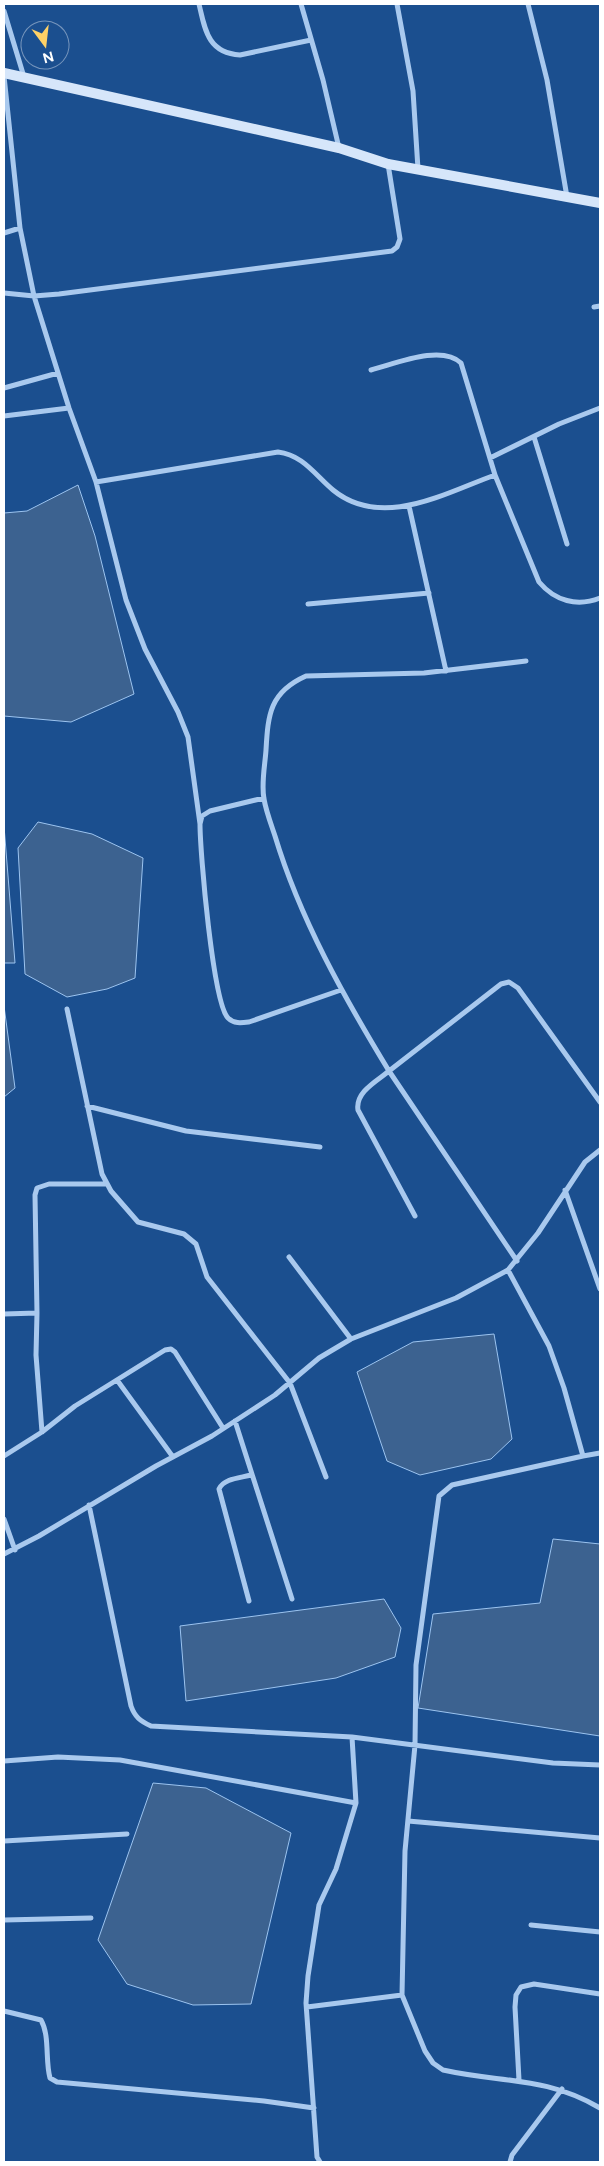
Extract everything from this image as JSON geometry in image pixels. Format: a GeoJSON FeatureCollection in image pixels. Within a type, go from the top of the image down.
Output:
{"type":"FeatureCollection","features":[{"type":"Feature","properties":{"kind":"main road"},"geometry":{"type":"LineString","coordinates":[[4,74],[339,148],[388,164],[600,203]]}},
{"type":"Feature","properties":{"kind":"street"},"geometry":{"type":"LineString","coordinates":[[200,4],[210,40],[217,49],[228,54],[240,55],[310,40]]}},
{"type":"Feature","properties":{"kind":"street"},"geometry":{"type":"LineString","coordinates":[[301,4],[323,80],[339,148]]}},
{"type":"Feature","properties":{"kind":"street"},"geometry":{"type":"LineString","coordinates":[[397,4],[413,91],[418,169]]}},
{"type":"Feature","properties":{"kind":"street"},"geometry":{"type":"LineString","coordinates":[[528,4],[547,80],[567,197]]}},
{"type":"Feature","properties":{"kind":"street"},"geometry":{"type":"LineString","coordinates":[[4,11],[24,77]]}},
{"type":"Feature","properties":{"kind":"street"},"geometry":{"type":"LineString","coordinates":[[4,74],[20,228],[34,296],[69,408],[96,482],[126,600],[145,649],[178,712],[188,737],[200,824],[217,985],[224,1012],[228,1018],[236,1023],[249,1022],[341,990]]}},
{"type":"Feature","properties":{"kind":"street"},"geometry":{"type":"LineString","coordinates":[[4,153],[11,151]]}},
{"type":"Feature","properties":{"kind":"street"},"geometry":{"type":"LineString","coordinates":[[4,293],[34,296],[392,251],[397,247],[400,239],[388,164]]}},
{"type":"Feature","properties":{"kind":"street"},"geometry":{"type":"LineString","coordinates":[[4,233],[20,228]]}},
{"type":"Feature","properties":{"kind":"street"},"geometry":{"type":"LineString","coordinates":[[371,370],[432,354],[454,357],[461,363],[496,475],[540,582],[547,591],[572,602],[592,601],[600,598]]}},
{"type":"Feature","properties":{"kind":"street"},"geometry":{"type":"LineString","coordinates":[[4,388],[58,373]]}},
{"type":"Feature","properties":{"kind":"street"},"geometry":{"type":"LineString","coordinates":[[4,416],[69,408]]}},
{"type":"Feature","properties":{"kind":"street"},"geometry":{"type":"LineString","coordinates":[[490,458],[534,436],[600,408]]}},
{"type":"Feature","properties":{"kind":"street"},"geometry":{"type":"LineString","coordinates":[[534,436],[567,544]]}},
{"type":"Feature","properties":{"kind":"street"},"geometry":{"type":"LineString","coordinates":[[96,482],[278,452],[290,454],[302,460],[334,491],[352,502],[368,508],[386,510],[409,506],[496,475]]}},
{"type":"Feature","properties":{"kind":"street"},"geometry":{"type":"LineString","coordinates":[[409,506],[446,671]]}},
{"type":"Feature","properties":{"kind":"street"},"geometry":{"type":"LineString","coordinates":[[308,604],[429,594]]}},
{"type":"Feature","properties":{"kind":"street"},"geometry":{"type":"LineString","coordinates":[[517,1261],[389,1071],[341,990],[292,886],[264,798],[268,716],[275,701],[295,681],[306,676],[446,671],[526,661]]}},
{"type":"Feature","properties":{"kind":"street"},"geometry":{"type":"LineString","coordinates":[[200,824],[202,816],[210,811],[264,798]]}},
{"type":"Feature","properties":{"kind":"street"},"geometry":{"type":"LineString","coordinates":[[416,1216],[358,1110],[358,1099],[363,1092],[389,1071],[501,984],[509,982],[518,988],[600,1102]]}},
{"type":"Feature","properties":{"kind":"street"},"geometry":{"type":"LineString","coordinates":[[67,1009],[102,1174],[106,1184],[138,1222],[184,1234],[191,1238],[200,1252],[208,1277],[290,1383],[326,1477]]}},
{"type":"Feature","properties":{"kind":"street"},"geometry":{"type":"LineString","coordinates":[[87,1106],[186,1131],[320,1147]]}},
{"type":"Feature","properties":{"kind":"street"},"geometry":{"type":"LineString","coordinates":[[4,1554],[15,1550],[235,1421],[290,1383],[319,1358],[351,1339],[456,1298],[508,1270],[538,1233],[585,1162],[600,1150]]}},
{"type":"Feature","properties":{"kind":"street"},"geometry":{"type":"LineString","coordinates":[[42,1432],[36,1355],[35,1195],[37,1188],[49,1184],[106,1184]]}},
{"type":"Feature","properties":{"kind":"street"},"geometry":{"type":"LineString","coordinates":[[565,1190],[600,1289]]}},
{"type":"Feature","properties":{"kind":"street"},"geometry":{"type":"LineString","coordinates":[[289,1257],[351,1339]]}},
{"type":"Feature","properties":{"kind":"street"},"geometry":{"type":"LineString","coordinates":[[508,1270],[549,1346],[564,1388],[583,1456]]}},
{"type":"Feature","properties":{"kind":"street"},"geometry":{"type":"LineString","coordinates":[[4,1314],[37,1313]]}},
{"type":"Feature","properties":{"kind":"street"},"geometry":{"type":"LineString","coordinates":[[4,1456],[42,1432],[75,1406],[157,1354],[170,1349],[175,1352],[223,1428]]}},
{"type":"Feature","properties":{"kind":"street"},"geometry":{"type":"LineString","coordinates":[[117,1380],[173,1457]]}},
{"type":"Feature","properties":{"kind":"street"},"geometry":{"type":"LineString","coordinates":[[235,1421],[292,1599]]}},
{"type":"Feature","properties":{"kind":"street"},"geometry":{"type":"LineString","coordinates":[[600,1453],[452,1485],[439,1496],[416,1665],[415,1745],[405,1851],[402,1995],[425,2051],[433,2063],[443,2070],[459,2074],[518,2080],[562,2089],[600,2108]]}},
{"type":"Feature","properties":{"kind":"street"},"geometry":{"type":"LineString","coordinates":[[249,1601],[219,1489],[221,1484],[227,1481],[251,1475]]}},
{"type":"Feature","properties":{"kind":"street"},"geometry":{"type":"LineString","coordinates":[[90,1505],[131,1706],[140,1722],[151,1726],[352,1738],[553,1763],[600,1765]]}},
{"type":"Feature","properties":{"kind":"street"},"geometry":{"type":"LineString","coordinates":[[4,1519],[15,1550]]}},
{"type":"Feature","properties":{"kind":"street"},"geometry":{"type":"LineString","coordinates":[[314,2162],[318,2160],[307,2007],[308,1976],[319,1905],[336,1869],[356,1803],[352,1738]]}},
{"type":"Feature","properties":{"kind":"street"},"geometry":{"type":"LineString","coordinates":[[4,1761],[58,1757],[120,1760],[356,1803]]}},
{"type":"Feature","properties":{"kind":"street"},"geometry":{"type":"LineString","coordinates":[[408,1821],[600,1838]]}},
{"type":"Feature","properties":{"kind":"street"},"geometry":{"type":"LineString","coordinates":[[4,1842],[127,1834]]}},
{"type":"Feature","properties":{"kind":"street"},"geometry":{"type":"LineString","coordinates":[[4,1920],[91,1918]]}},
{"type":"Feature","properties":{"kind":"street"},"geometry":{"type":"LineString","coordinates":[[531,1925],[600,1932]]}},
{"type":"Feature","properties":{"kind":"street"},"geometry":{"type":"LineString","coordinates":[[518,2080],[515,2007],[516,1995],[521,1987],[534,1984],[600,1994]]}},
{"type":"Feature","properties":{"kind":"street"},"geometry":{"type":"LineString","coordinates":[[307,2007],[402,1995]]}},
{"type":"Feature","properties":{"kind":"street"},"geometry":{"type":"LineString","coordinates":[[4,2011],[41,2020],[45,2026],[50,2078],[57,2082],[264,2101],[314,2108]]}},
{"type":"Feature","properties":{"kind":"street"},"geometry":{"type":"LineString","coordinates":[[510,2162],[512,2155],[562,2089]]}},
{"type":"Feature","properties":{"kind":"water"},"geometry":{"type":"Polygon","coordinates":[[[78,485],[95,536],[134,694],[71,722],[4,716],[4,513],[27,511],[78,485]]]}},
{"type":"Feature","properties":{"kind":"water"},"geometry":{"type":"Polygon","coordinates":[[[38,822],[92,834],[143,858],[135,978],[107,989],[67,997],[25,974],[18,848],[38,822]]]}},
{"type":"Feature","properties":{"kind":"water"},"geometry":{"type":"Polygon","coordinates":[[[4,826],[15,963],[4,963],[4,826]]]}},
{"type":"Feature","properties":{"kind":"water"},"geometry":{"type":"Polygon","coordinates":[[[4,1006],[15,1088],[4,1097],[4,1006]]]}},
{"type":"Feature","properties":{"kind":"water"},"geometry":{"type":"Polygon","coordinates":[[[494,1334],[512,1439],[491,1459],[420,1475],[387,1461],[357,1372],[413,1342],[494,1334]]]}},
{"type":"Feature","properties":{"kind":"water"},"geometry":{"type":"Polygon","coordinates":[[[553,1539],[600,1544],[600,1736],[418,1708],[433,1614],[540,1603],[553,1539]]]}},
{"type":"Feature","properties":{"kind":"water"},"geometry":{"type":"Polygon","coordinates":[[[384,1599],[401,1628],[395,1657],[336,1678],[186,1701],[180,1626],[384,1599]]]}},
{"type":"Feature","properties":{"kind":"water"},"geometry":{"type":"Polygon","coordinates":[[[153,1783],[206,1788],[291,1833],[251,2004],[193,2005],[127,1984],[98,1940],[153,1783]]]}}]}
